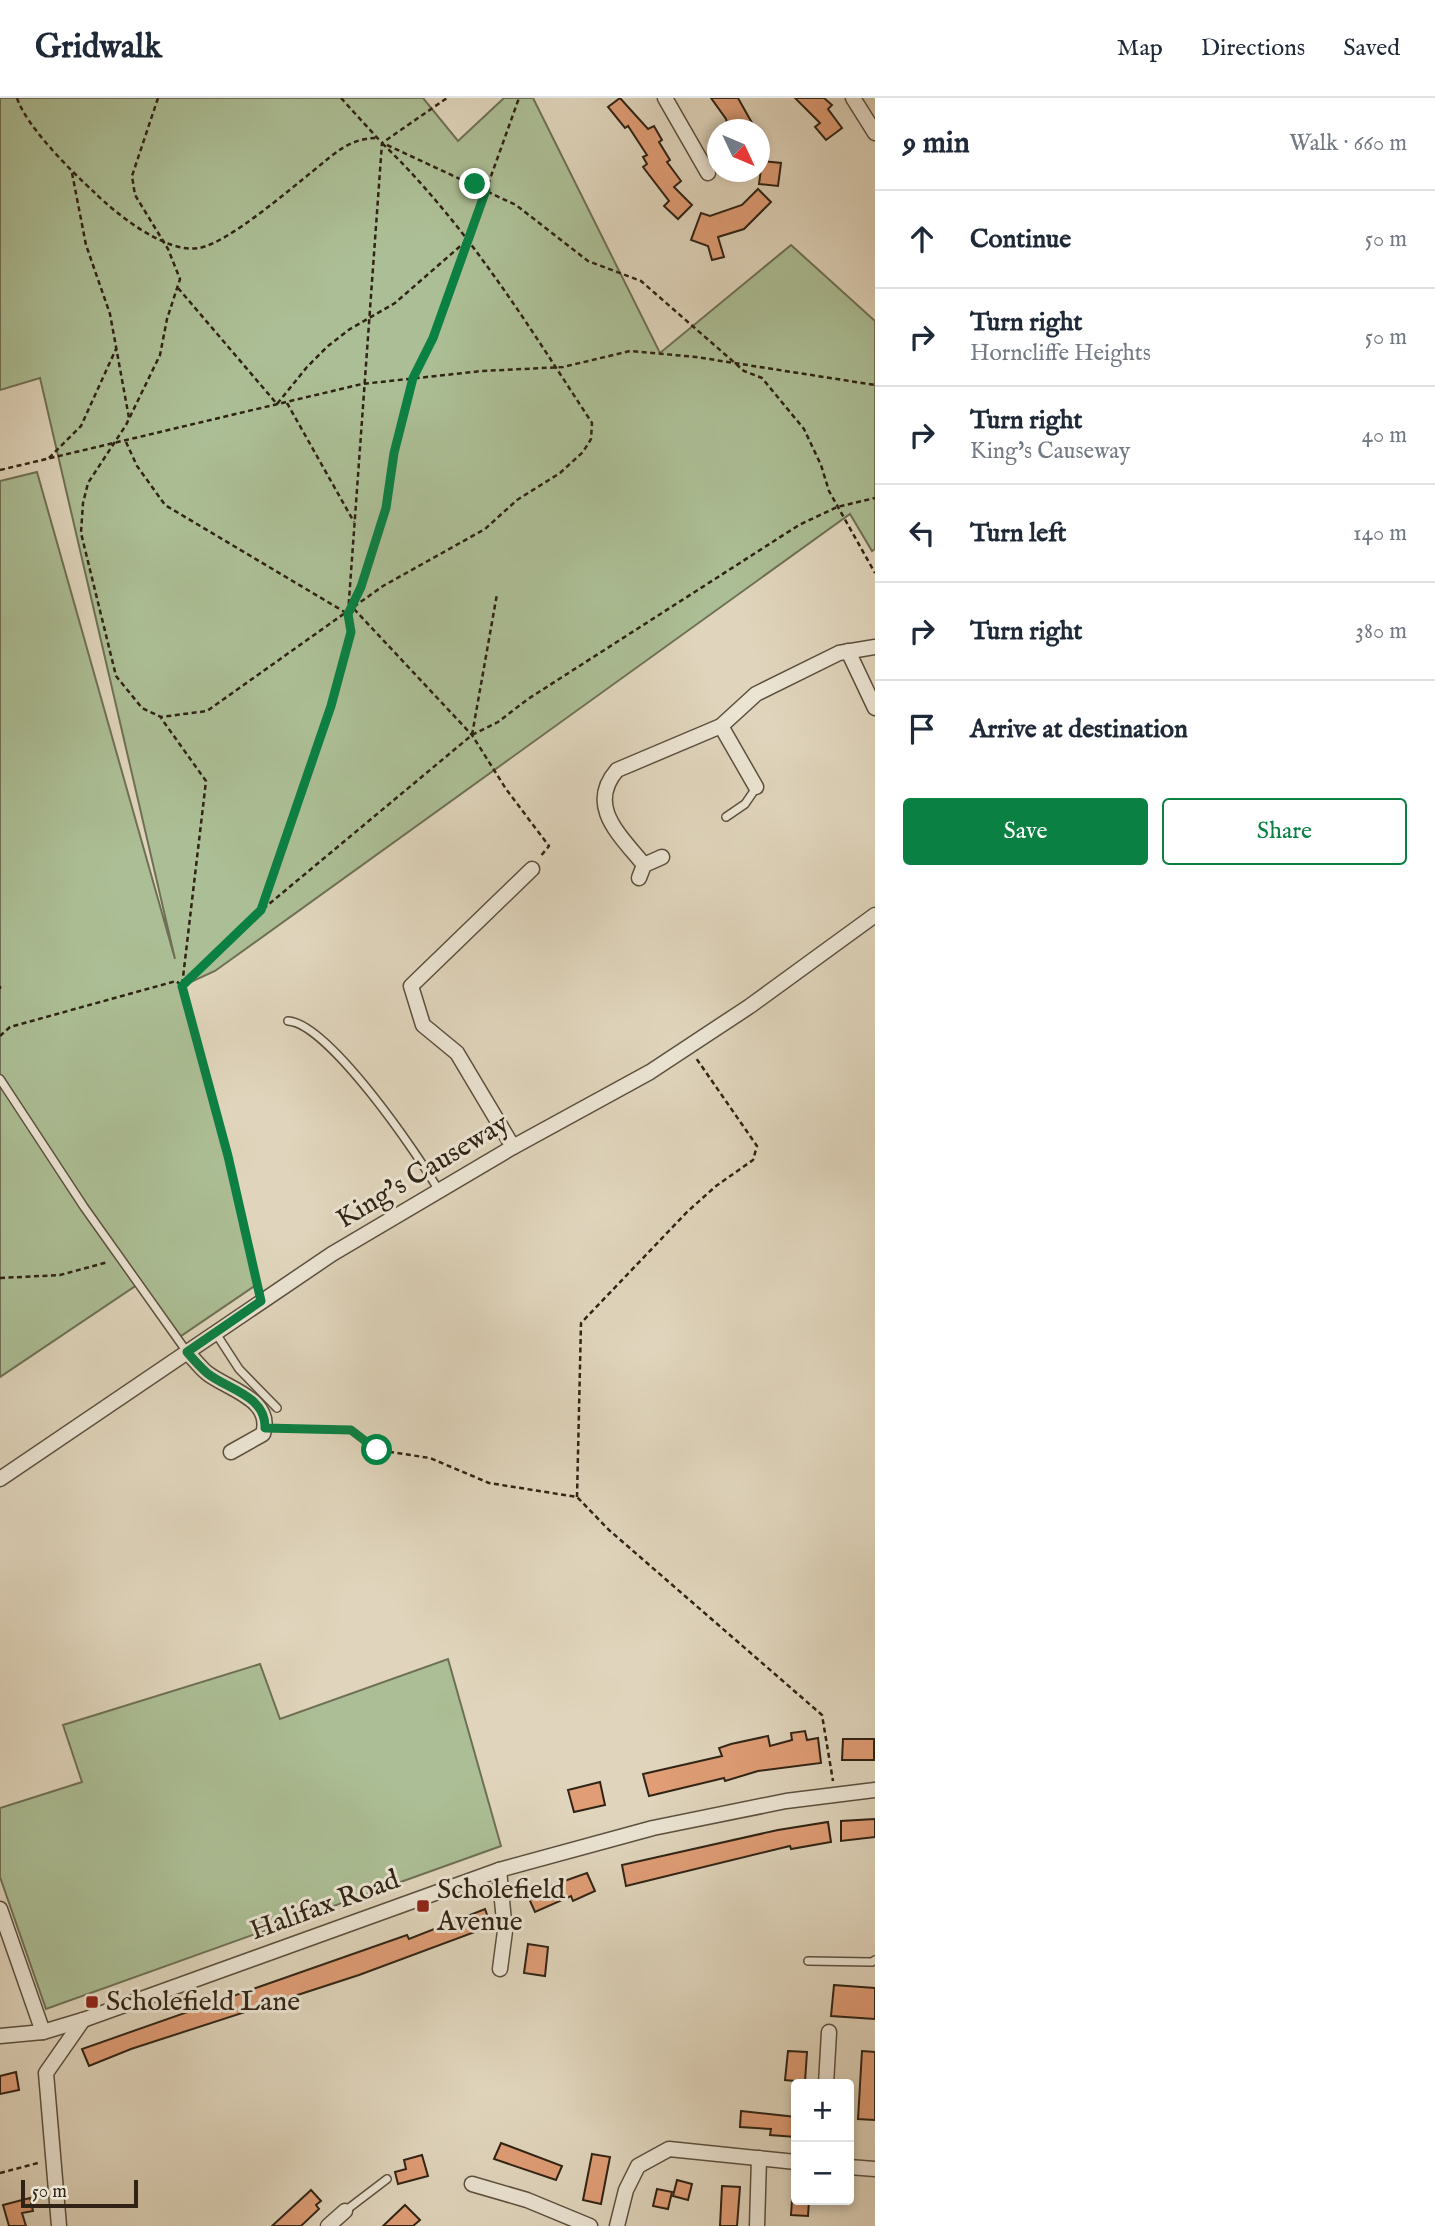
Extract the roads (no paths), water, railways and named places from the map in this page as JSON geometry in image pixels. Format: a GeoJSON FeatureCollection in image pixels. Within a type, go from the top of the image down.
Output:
{"type":"FeatureCollection","features":[{"type":"Feature","properties":{"kind":"street"},"geometry":{"type":"LineString","coordinates":[[665,98],[707,171]]}},
{"type":"Feature","properties":{"kind":"street"},"geometry":{"type":"LineString","coordinates":[[853,98],[875,133]]}},
{"type":"Feature","properties":{"kind":"street"},"geometry":{"type":"LineString","coordinates":[[662,857],[641,871],[610,822],[603,801],[606,783],[617,770],[721,726],[756,694],[848,651],[875,647]]}},
{"type":"Feature","properties":{"kind":"street"},"geometry":{"type":"LineString","coordinates":[[848,651],[875,708]]}},
{"type":"Feature","properties":{"kind":"street"},"geometry":{"type":"LineString","coordinates":[[721,726],[756,787]]}},
{"type":"Feature","properties":{"kind":"street"},"geometry":{"type":"LineString","coordinates":[[513,1147],[457,1053],[423,1025],[411,986],[532,869]]}},
{"type":"Feature","properties":{"kind":"street","name":"King's Causeway"},"geometry":{"type":"LineString","coordinates":[[0,1479],[332,1254],[513,1147],[650,1072],[750,1006],[875,915]]}},
{"type":"Feature","properties":{"kind":"street"},"geometry":{"type":"LineString","coordinates":[[187,1352],[208,1374],[242,1391],[260,1410],[265,1428],[263,1434],[231,1452]]}},
{"type":"Feature","properties":{"kind":"street","name":"Halifax Road"},"geometry":{"type":"LineString","coordinates":[[0,2036],[43,2032],[83,2020],[499,1870],[653,1828],[786,1801],[875,1790]]}},
{"type":"Feature","properties":{"kind":"street"},"geometry":{"type":"LineString","coordinates":[[499,1870],[505,1931],[500,1969]]}},
{"type":"Feature","properties":{"kind":"street"},"geometry":{"type":"LineString","coordinates":[[0,1909],[43,2032]]}},
{"type":"Feature","properties":{"kind":"street"},"geometry":{"type":"LineString","coordinates":[[59,2226],[47,2073],[83,2020]]}},
{"type":"Feature","properties":{"kind":"street"},"geometry":{"type":"LineString","coordinates":[[826,2079],[829,2032]]}},
{"type":"Feature","properties":{"kind":"street"},"geometry":{"type":"LineString","coordinates":[[617,2226],[626,2190],[638,2166],[669,2149],[791,2161]]}},
{"type":"Feature","properties":{"kind":"street"},"geometry":{"type":"LineString","coordinates":[[757,2226],[759,2158]]}},
{"type":"Feature","properties":{"kind":"street"},"geometry":{"type":"LineString","coordinates":[[854,2167],[875,2169]]}},
{"type":"Feature","properties":{"kind":"street"},"geometry":{"type":"LineString","coordinates":[[472,2184],[527,2200],[590,2226]]}},
{"type":"Feature","properties":{"kind":"street"},"geometry":{"type":"LineString","coordinates":[[328,2226],[345,2211]]}},
{"type":"Feature","properties":{"kind":"lane"},"geometry":{"type":"LineString","coordinates":[[726,817],[745,804],[756,787]]}},
{"type":"Feature","properties":{"kind":"lane"},"geometry":{"type":"LineString","coordinates":[[288,1021],[298,1021],[317,1033],[332,1049],[411,1145],[439,1191]]}},
{"type":"Feature","properties":{"kind":"lane"},"geometry":{"type":"LineString","coordinates":[[0,1079],[83,1207],[187,1352]]}},
{"type":"Feature","properties":{"kind":"lane"},"geometry":{"type":"LineString","coordinates":[[215,1332],[239,1369],[277,1408]]}},
{"type":"Feature","properties":{"kind":"lane"},"geometry":{"type":"LineString","coordinates":[[808,1961],[875,1960]]}},
{"type":"Feature","properties":{"kind":"lane"},"geometry":{"type":"LineString","coordinates":[[345,2211],[387,2179]]}},
{"type":"Feature","properties":{"kind":"place","name":"Scholefield Avenue"},"geometry":{"type":"Point","coordinates":[423,1906]}},
{"type":"Feature","properties":{"kind":"place","name":"Scholefield Lane"},"geometry":{"type":"Point","coordinates":[92,2002]}}]}
